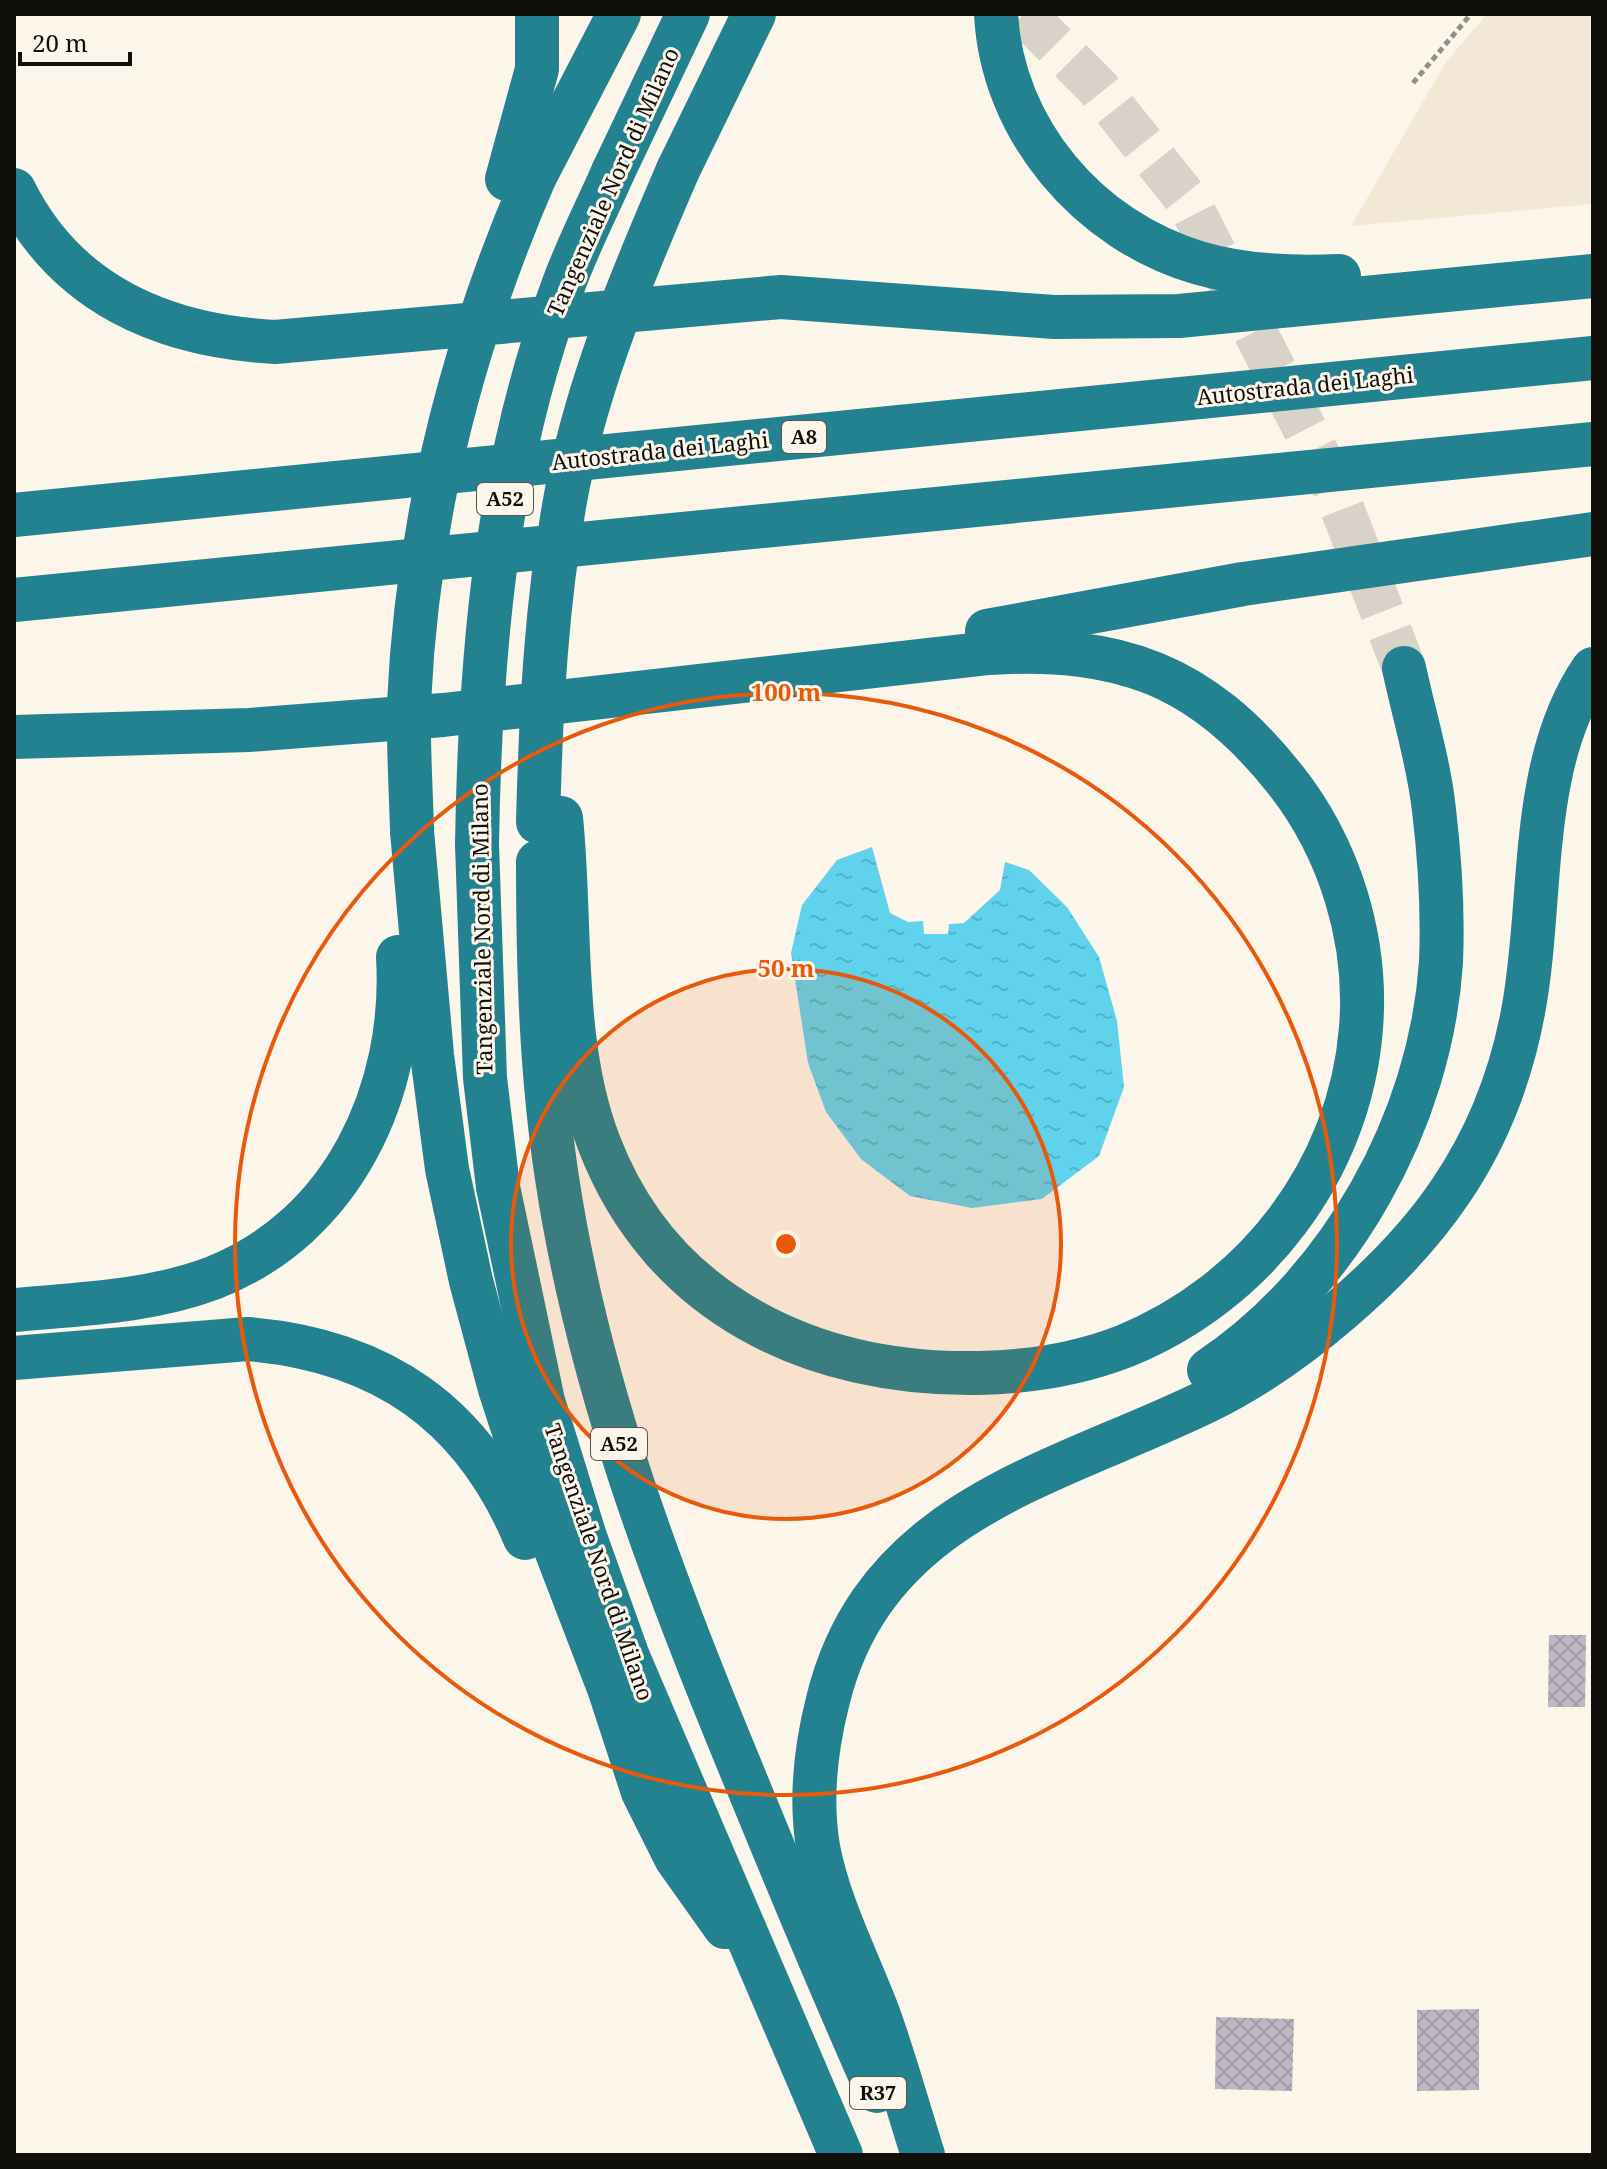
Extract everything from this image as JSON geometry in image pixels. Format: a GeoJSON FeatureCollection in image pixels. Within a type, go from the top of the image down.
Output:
{"type":"FeatureCollection","features":[{"type":"Feature","properties":{"kind":"highway"},"geometry":{"type":"LineString","coordinates":[[537,14],[537,69],[521,178],[439,462],[421,578],[409,706],[388,805],[400,829],[439,1115],[468,1267],[523,1461],[609,1688],[643,1792]]}},
{"type":"Feature","properties":{"kind":"highway"},"geometry":{"type":"LineString","coordinates":[[521,178],[619,14]]}},
{"type":"Feature","properties":{"kind":"highway","name":"Tangenziale Nord di Milano"},"geometry":{"type":"LineString","coordinates":[[688,14],[562,289],[527,401],[505,501],[479,709],[479,964],[487,1094],[515,1281],[543,1401],[585,1537],[628,1657],[841,2155]]}},
{"type":"Feature","properties":{"kind":"highway","name":"A52"},"geometry":{"type":"LineString","coordinates":[[754,14],[678,170],[631,279],[596,379],[569,483],[543,664],[550,820],[538,947],[547,1086],[557,1177],[592,1350],[650,1538],[710,1694],[850,2030]]}},
{"type":"Feature","properties":{"kind":"highway"},"geometry":{"type":"LineString","coordinates":[[996,14],[1002,64],[1017,105],[1036,142],[1063,178],[1097,208],[1130,233],[1169,253],[1201,264],[1287,276],[1593,274]]}},
{"type":"Feature","properties":{"kind":"highway"},"geometry":{"type":"LineString","coordinates":[[14,190],[39,230],[85,278],[152,319],[194,333],[236,340],[288,341],[781,297],[1054,317],[1179,316],[1593,274]]}},
{"type":"Feature","properties":{"kind":"highway","name":"Autostrada dei Laghi"},"geometry":{"type":"LineString","coordinates":[[14,515],[1593,358]]}},
{"type":"Feature","properties":{"kind":"highway"},"geometry":{"type":"LineString","coordinates":[[14,600],[1593,444]]}},
{"type":"Feature","properties":{"kind":"highway"},"geometry":{"type":"LineString","coordinates":[[793,674],[1134,603],[1593,534]]}},
{"type":"Feature","properties":{"kind":"highway"},"geometry":{"type":"LineString","coordinates":[[14,737],[249,730],[443,715],[1032,650],[1111,657],[1144,668],[1203,700],[1256,746],[1302,802],[1330,854],[1354,923],[1363,1006],[1353,1082],[1324,1164],[1297,1210],[1266,1248],[1231,1283],[1198,1308],[1121,1347],[1038,1369],[942,1374],[891,1368],[810,1348],[742,1317],[712,1297],[663,1251],[633,1211],[599,1144],[588,1109],[573,1011],[550,820]]}},
{"type":"Feature","properties":{"kind":"highway"},"geometry":{"type":"LineString","coordinates":[[923,2155],[879,2017],[823,1868],[815,1814],[819,1740],[841,1656],[879,1591],[912,1555],[954,1520],[1043,1471],[1224,1360],[1286,1307],[1345,1234],[1392,1147],[1424,1056],[1441,963],[1434,806],[1404,668]]}},
{"type":"Feature","properties":{"kind":"highway"},"geometry":{"type":"LineString","coordinates":[[1043,1471],[1208,1401],[1256,1371],[1374,1280],[1449,1194],[1488,1124],[1516,1045],[1524,1009],[1544,824],[1557,747],[1570,711],[1593,669]]}},
{"type":"Feature","properties":{"kind":"highway"},"geometry":{"type":"LineString","coordinates":[[14,1310],[121,1300],[212,1278],[241,1265],[285,1237],[327,1197],[362,1143],[375,1113],[396,1032],[400,829]]}},
{"type":"Feature","properties":{"kind":"highway"},"geometry":{"type":"LineString","coordinates":[[14,1358],[203,1340],[284,1342],[347,1357],[415,1393],[468,1443],[506,1497],[577,1663],[676,1858],[761,1979],[795,2046]]}},
{"type":"Feature","properties":{"kind":"highway","name":"R37"},"geometry":{"type":"LineString","coordinates":[[850,2030],[906,2155]]}},
{"type":"Feature","properties":{"kind":"path"},"geometry":{"type":"LineString","coordinates":[[1413,83],[1471,14]]}},
{"type":"Feature","properties":{"kind":"shaded area"},"geometry":{"type":"Polygon","coordinates":[[[1487,14],[1593,14],[1593,204],[1351,226],[1446,62],[1487,14]]]}},
{"type":"Feature","properties":{"kind":"water"},"geometry":{"type":"Polygon","coordinates":[[[872,847],[890,913],[908,922],[923,921],[924,934],[948,934],[949,924],[964,923],[1000,890],[1005,862],[1029,870],[1067,907],[1099,957],[1117,1021],[1124,1087],[1099,1156],[1042,1199],[972,1208],[910,1196],[861,1159],[826,1112],[808,1063],[791,953],[802,905],[837,860],[872,847]]]}},
{"type":"Feature","properties":{"kind":"building"},"geometry":{"type":"Polygon","coordinates":[[[1549,1635],[1586,1635],[1585,1707],[1548,1707],[1549,1635]]]}},
{"type":"Feature","properties":{"kind":"building"},"geometry":{"type":"Polygon","coordinates":[[[1479,2009],[1479,2090],[1417,2091],[1417,2010],[1479,2009]]]}},
{"type":"Feature","properties":{"kind":"building"},"geometry":{"type":"Polygon","coordinates":[[[1216,2017],[1294,2019],[1292,2091],[1215,2089],[1216,2017]]]}},
{"type":"Feature","properties":{"kind":"tunnel"},"geometry":{"type":"LineString","coordinates":[[1024,14],[1098,88],[1188,201],[1331,480],[1404,668]]}}]}
